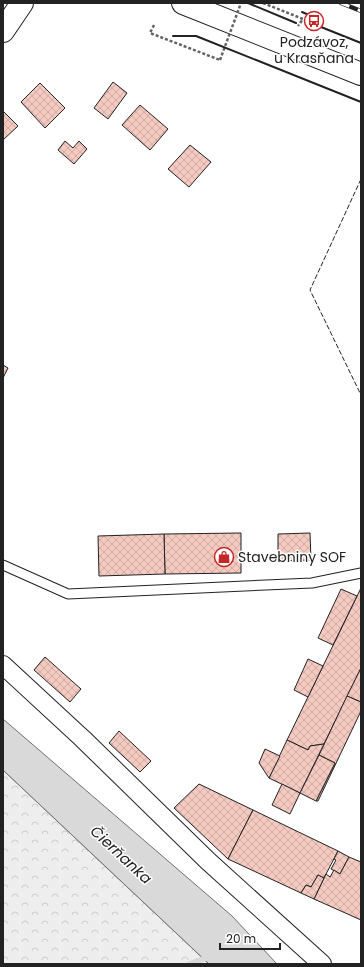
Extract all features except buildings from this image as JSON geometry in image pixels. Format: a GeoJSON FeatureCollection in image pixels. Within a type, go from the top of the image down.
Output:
{"type":"FeatureCollection","features":[{"type":"Feature","properties":{"kind":"street"},"geometry":{"type":"LineString","coordinates":[[3,31],[22,3]]}},
{"type":"Feature","properties":{"kind":"street"},"geometry":{"type":"LineString","coordinates":[[183,3],[361,74]]}},
{"type":"Feature","properties":{"kind":"street"},"geometry":{"type":"LineString","coordinates":[[3,665],[83,739],[208,861],[322,964]]}},
{"type":"Feature","properties":{"kind":"lane"},"geometry":{"type":"LineString","coordinates":[[3,565],[68,594],[312,583],[361,573]]}},
{"type":"Feature","properties":{"kind":"path"},"geometry":{"type":"LineString","coordinates":[[154,25],[150,33],[220,60],[241,3]]}},
{"type":"Feature","properties":{"kind":"path"},"geometry":{"type":"LineString","coordinates":[[263,3],[303,19],[298,26]]}},
{"type":"Feature","properties":{"kind":"green space"},"geometry":{"type":"Polygon","coordinates":[[[3,770],[209,964],[3,964],[3,770]]]}},
{"type":"Feature","properties":{"kind":"water","name":"Čierňanka"},"geometry":{"type":"Polygon","coordinates":[[[3,719],[232,916],[277,964],[209,964],[3,770],[3,719]]]}},
{"type":"Feature","properties":{"kind":"waterway"},"geometry":{"type":"LineString","coordinates":[[190,964],[211,956]]}},
{"type":"Feature","properties":{"kind":"railway"},"geometry":{"type":"LineString","coordinates":[[341,3],[361,11]]}},
{"type":"Feature","properties":{"kind":"fence"},"geometry":{"type":"LineString","coordinates":[[361,179],[310,290],[361,395]]}},
{"type":"Feature","properties":{"kind":"wall"},"geometry":{"type":"LineString","coordinates":[[248,3],[296,23]]}},
{"type":"Feature","properties":{"kind":"wall"},"geometry":{"type":"LineString","coordinates":[[302,12],[323,21],[321,27],[361,43]]}},
{"type":"Feature","properties":{"kind":"wall"},"geometry":{"type":"LineString","coordinates":[[173,36],[196,36],[361,102]]}},
{"type":"Feature","properties":{"kind":"place","name":"Podzávoz, u Krasňana"},"geometry":{"type":"Point","coordinates":[314,21]}},
{"type":"Feature","properties":{"kind":"place","name":"Stavebniny SOF"},"geometry":{"type":"Point","coordinates":[224,557]}}]}
